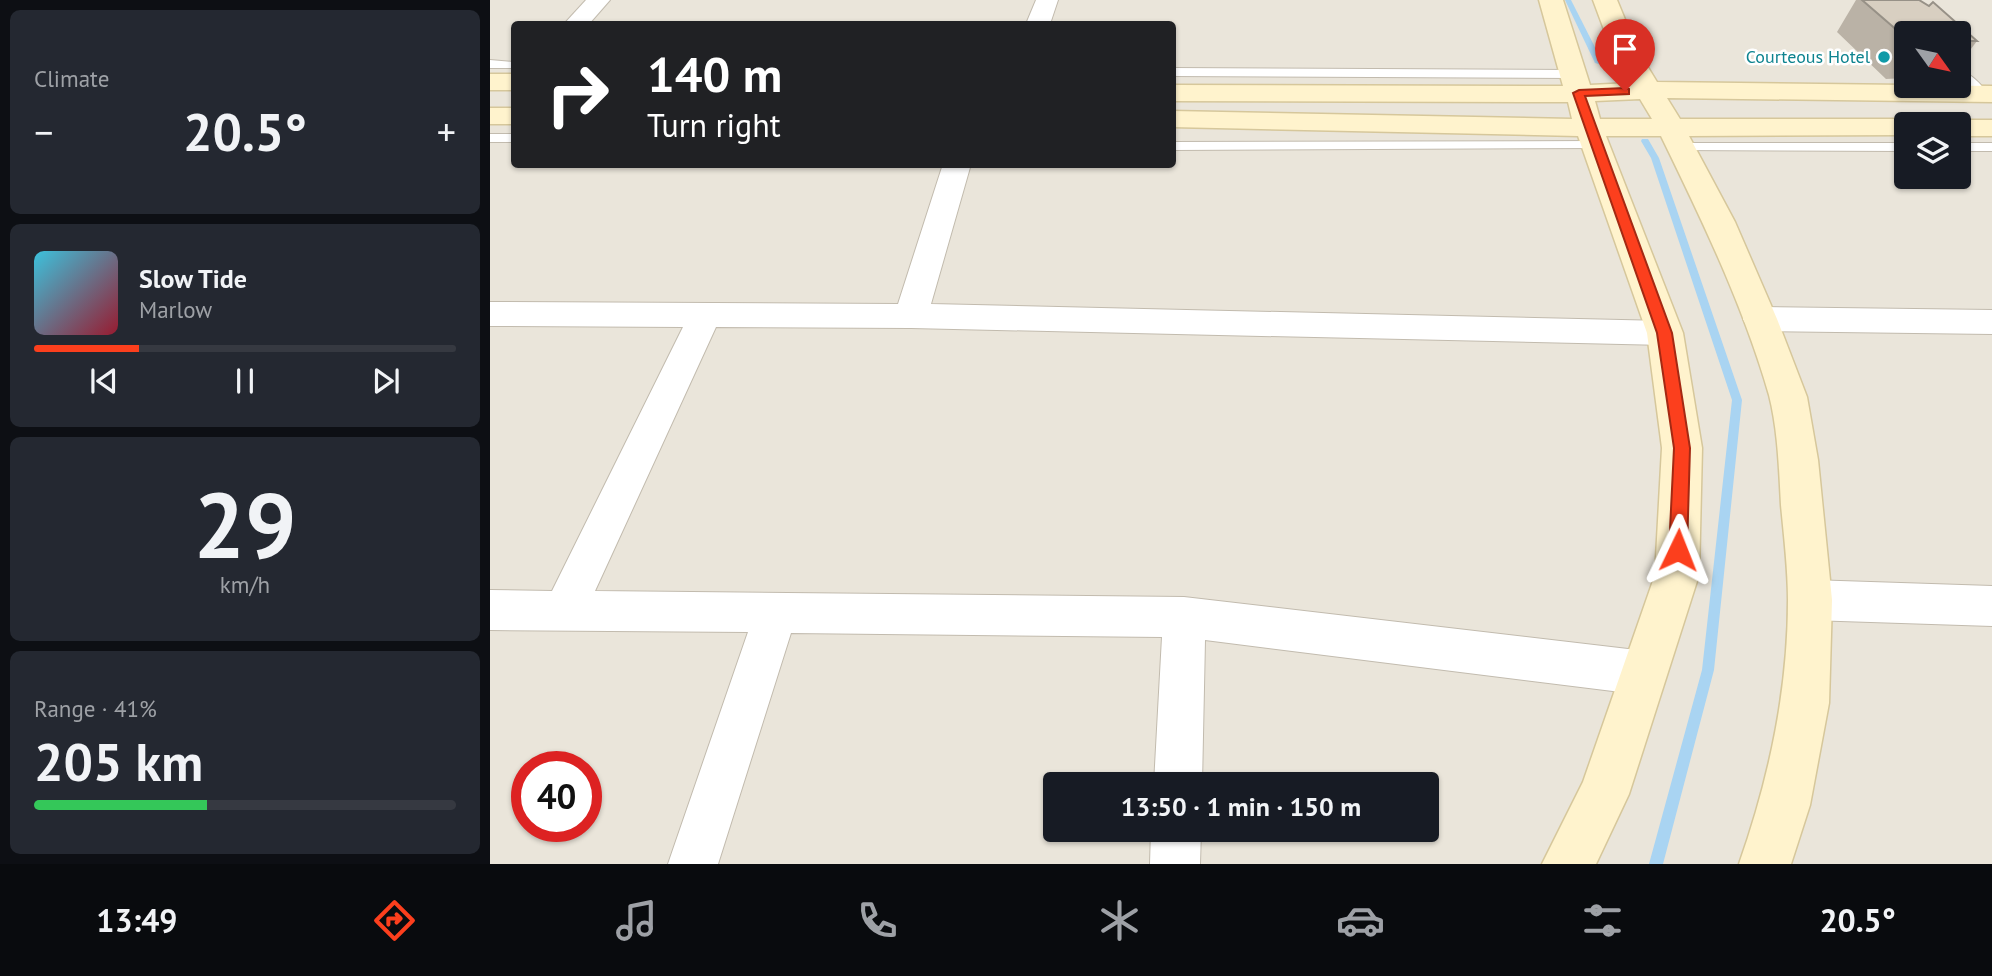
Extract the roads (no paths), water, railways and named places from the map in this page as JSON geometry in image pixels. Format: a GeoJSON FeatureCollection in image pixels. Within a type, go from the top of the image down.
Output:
{"type":"FeatureCollection","features":[{"type":"Feature","properties":{"kind":"street"},"geometry":{"type":"LineString","coordinates":[[579,21],[598,0]]}},
{"type":"Feature","properties":{"kind":"street"},"geometry":{"type":"LineString","coordinates":[[1039,21],[1047,0]]}},
{"type":"Feature","properties":{"kind":"street"},"geometry":{"type":"LineString","coordinates":[[1551,0],[1584,110],[1665,333],[1682,448],[1677,575],[1604,794],[1568,864]]}},
{"type":"Feature","properties":{"kind":"street"},"geometry":{"type":"LineString","coordinates":[[1605,0],[1625,51],[1675,136],[1719,222],[1760,319],[1788,397],[1798,460],[1811,600],[1805,703],[1785,805],[1765,864]]}},
{"type":"Feature","properties":{"kind":"street"},"geometry":{"type":"LineString","coordinates":[[490,82],[511,82]]}},
{"type":"Feature","properties":{"kind":"street"},"geometry":{"type":"LineString","coordinates":[[1176,119],[1584,110],[1648,90],[1975,89]]}},
{"type":"Feature","properties":{"kind":"street"},"geometry":{"type":"LineString","coordinates":[[1176,93],[1584,110],[1675,136],[1894,127]]}},
{"type":"Feature","properties":{"kind":"street"},"geometry":{"type":"LineString","coordinates":[[490,116],[511,116]]}},
{"type":"Feature","properties":{"kind":"street"},"geometry":{"type":"LineString","coordinates":[[1971,128],[1992,128]]}},
{"type":"Feature","properties":{"kind":"street"},"geometry":{"type":"LineString","coordinates":[[911,316],[956,168]]}},
{"type":"Feature","properties":{"kind":"street"},"geometry":{"type":"LineString","coordinates":[[490,314],[911,316],[1665,333]]}},
{"type":"Feature","properties":{"kind":"street"},"geometry":{"type":"LineString","coordinates":[[564,611],[705,315]]}},
{"type":"Feature","properties":{"kind":"street"},"geometry":{"type":"LineString","coordinates":[[1760,319],[1992,323]]}},
{"type":"Feature","properties":{"kind":"street"},"geometry":{"type":"LineString","coordinates":[[1811,600],[1992,606]]}},
{"type":"Feature","properties":{"kind":"street"},"geometry":{"type":"LineString","coordinates":[[490,610],[1184,617],[1644,673]]}},
{"type":"Feature","properties":{"kind":"street"},"geometry":{"type":"LineString","coordinates":[[693,864],[776,613]]}},
{"type":"Feature","properties":{"kind":"street"},"geometry":{"type":"LineString","coordinates":[[1178,772],[1184,617]]}},
{"type":"Feature","properties":{"kind":"street"},"geometry":{"type":"LineString","coordinates":[[1175,864],[1176,842]]}},
{"type":"Feature","properties":{"kind":"lane"},"geometry":{"type":"LineString","coordinates":[[490,64],[511,65]]}},
{"type":"Feature","properties":{"kind":"lane"},"geometry":{"type":"LineString","coordinates":[[1176,72],[1584,110]]}},
{"type":"Feature","properties":{"kind":"lane"},"geometry":{"type":"LineString","coordinates":[[1176,146],[1584,110]]}},
{"type":"Feature","properties":{"kind":"lane"},"geometry":{"type":"LineString","coordinates":[[1675,136],[1894,146]]}},
{"type":"Feature","properties":{"kind":"lane"},"geometry":{"type":"LineString","coordinates":[[490,138],[511,138]]}},
{"type":"Feature","properties":{"kind":"lane"},"geometry":{"type":"LineString","coordinates":[[1971,147],[1992,147]]}},
{"type":"Feature","properties":{"kind":"waterway"},"geometry":{"type":"LineString","coordinates":[[1568,0],[1599,63]]}},
{"type":"Feature","properties":{"kind":"waterway"},"geometry":{"type":"LineString","coordinates":[[1645,141],[1655,158],[1737,400],[1708,670],[1656,864]]}},
{"type":"Feature","properties":{"kind":"place","name":"Courteous Hotel"},"geometry":{"type":"Point","coordinates":[1884,57]}}]}
